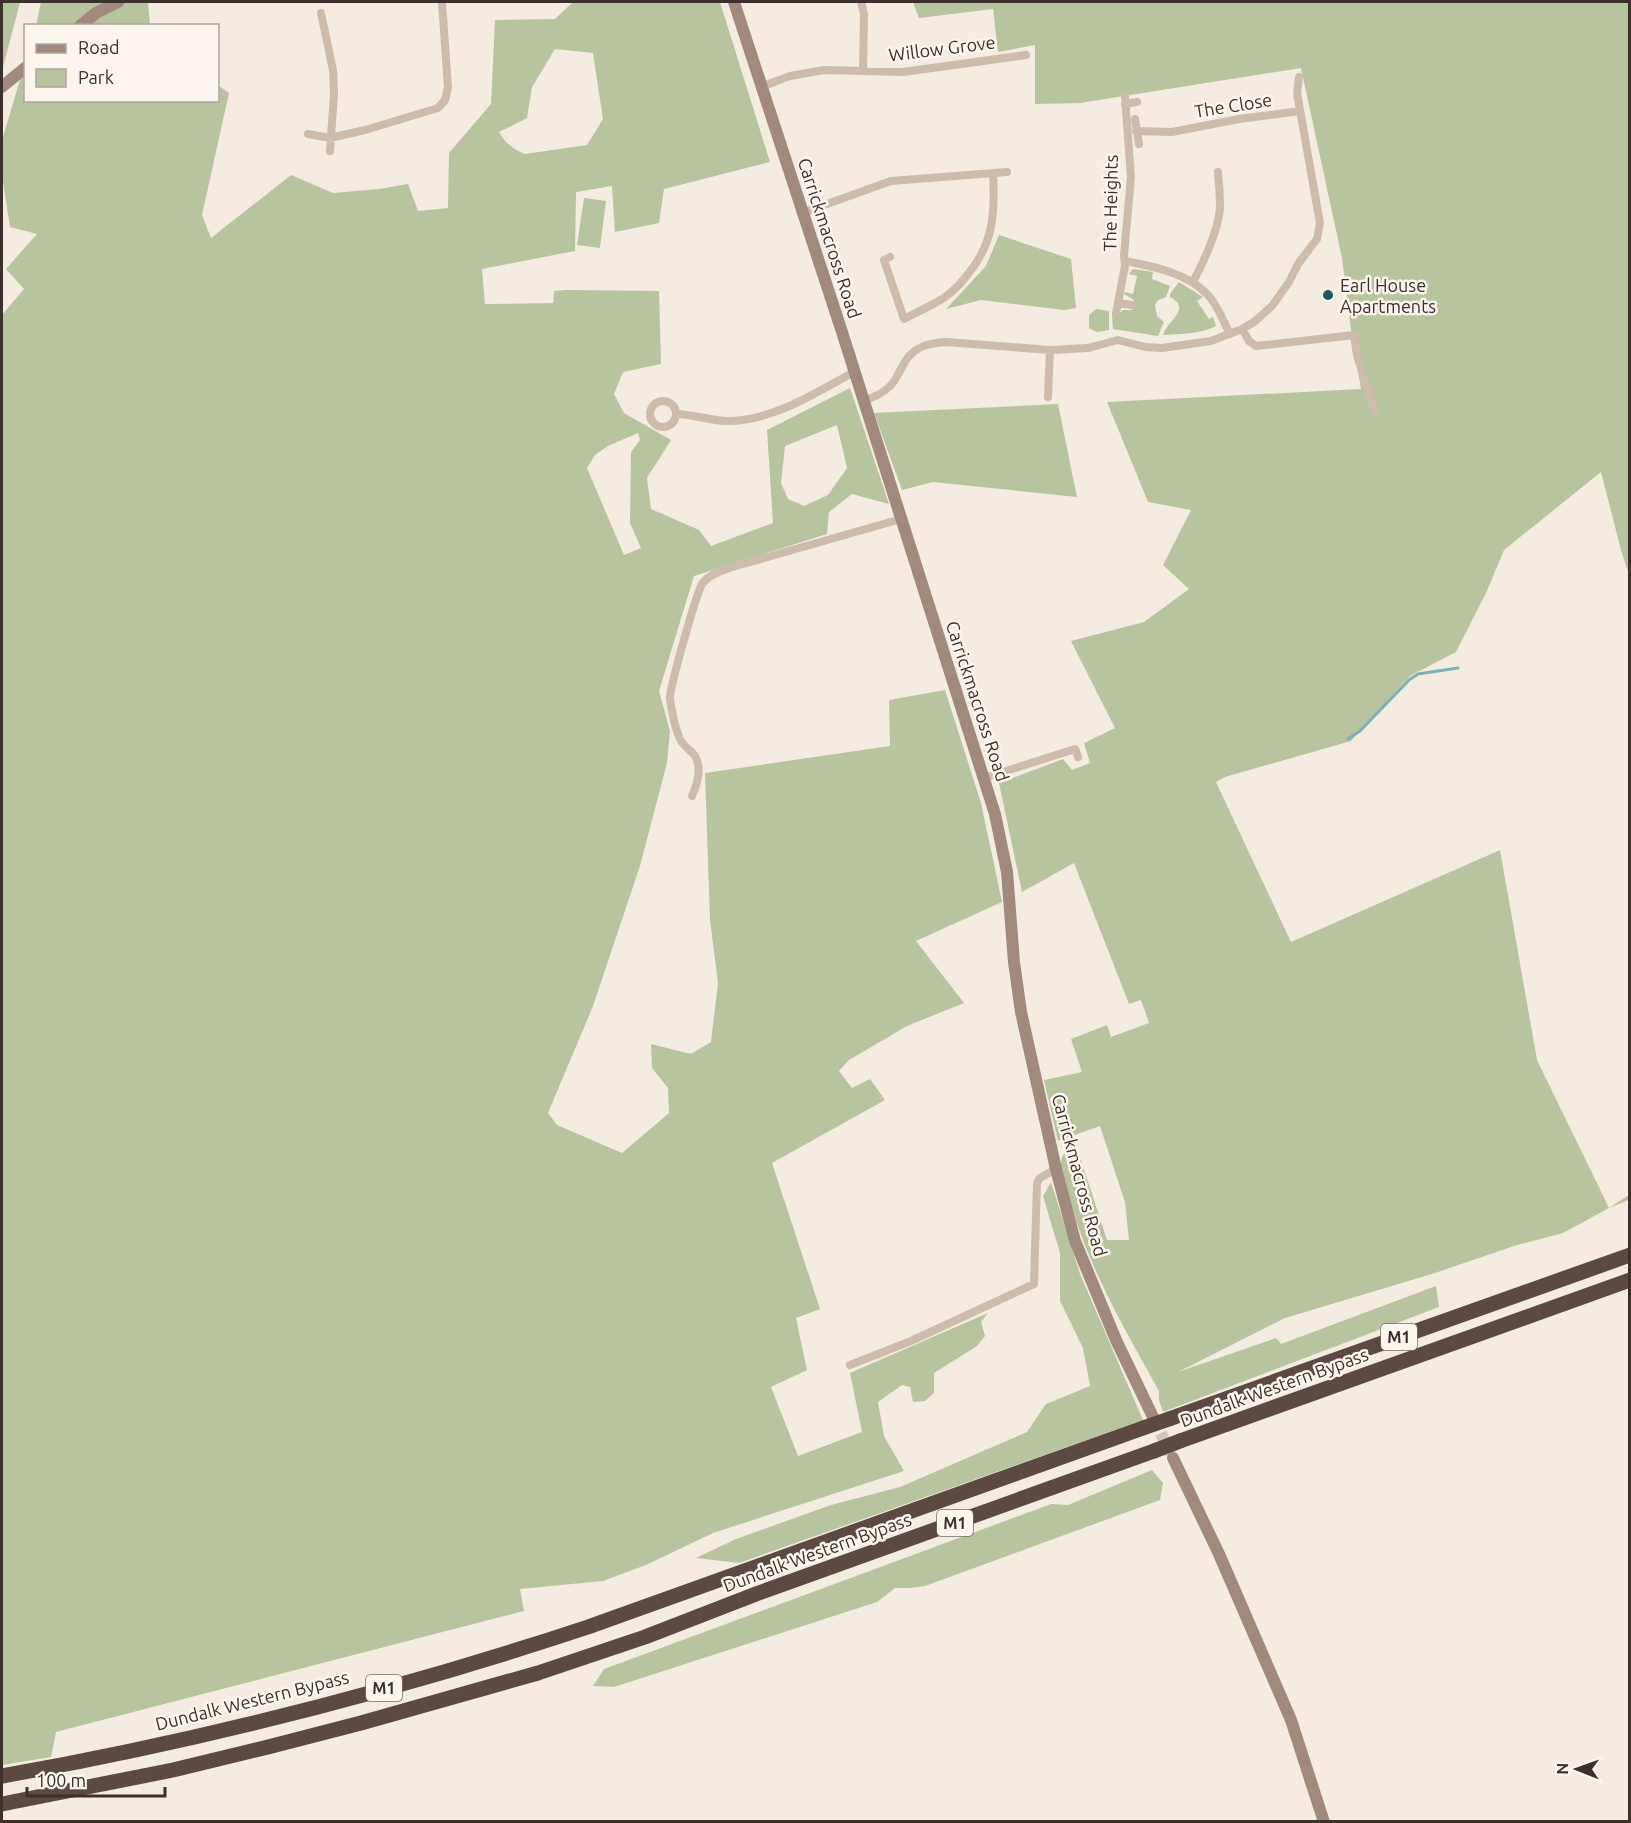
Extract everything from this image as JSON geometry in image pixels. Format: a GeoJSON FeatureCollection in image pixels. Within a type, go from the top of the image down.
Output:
{"type":"FeatureCollection","features":[{"type":"Feature","properties":{"kind":"highway","name":"Dundalk Western Bypass"},"geometry":{"type":"LineString","coordinates":[[2,1776],[272,1718],[502,1655],[599,1623],[1148,1423],[1169,1419],[1629,1255]]}},
{"type":"Feature","properties":{"kind":"highway","name":"Dundalk Western Bypass"},"geometry":{"type":"LineString","coordinates":[[2,1804],[173,1770],[268,1747],[538,1673],[645,1637],[756,1594],[1629,1280]]}},
{"type":"Feature","properties":{"kind":"main road"},"geometry":{"type":"LineString","coordinates":[[83,24],[118,2]]}},
{"type":"Feature","properties":{"kind":"main road","name":"Carrickmacross Road"},"geometry":{"type":"LineString","coordinates":[[734,2],[995,814],[1007,872],[1014,962],[1021,1012],[1056,1169],[1075,1241],[1148,1423]]}},
{"type":"Feature","properties":{"kind":"main road"},"geometry":{"type":"LineString","coordinates":[[2,87],[24,70]]}},
{"type":"Feature","properties":{"kind":"main road"},"geometry":{"type":"LineString","coordinates":[[1173,1458],[1220,1554],[1287,1710],[1324,1821]]}},
{"type":"Feature","properties":{"kind":"street"},"geometry":{"type":"LineString","coordinates":[[309,134],[330,138],[438,108],[445,100],[448,88],[442,2]]}},
{"type":"Feature","properties":{"kind":"street","name":"Willow Grove"},"geometry":{"type":"LineString","coordinates":[[861,2],[864,14],[862,71]]}},
{"type":"Feature","properties":{"kind":"street"},"geometry":{"type":"LineString","coordinates":[[321,13],[333,70],[330,151]]}},
{"type":"Feature","properties":{"kind":"street","name":"Willow Grove"},"geometry":{"type":"LineString","coordinates":[[761,87],[790,76],[824,70],[903,72],[1026,55]]}},
{"type":"Feature","properties":{"kind":"street","name":"The Close"},"geometry":{"type":"LineString","coordinates":[[1136,131],[1172,132],[1239,119],[1300,111],[1297,93],[1299,77]]}},
{"type":"Feature","properties":{"kind":"street","name":"The Heights"},"geometry":{"type":"LineString","coordinates":[[1116,313],[1125,261],[1131,177],[1125,100],[1137,102]]}},
{"type":"Feature","properties":{"kind":"street"},"geometry":{"type":"LineString","coordinates":[[863,401],[888,389],[906,358],[918,348],[930,343],[946,342],[1050,350],[1088,348],[1118,340],[1145,347],[1174,347],[1204,342],[1230,334],[1254,322],[1272,306],[1317,238],[1320,223],[1300,111]]}},
{"type":"Feature","properties":{"kind":"street"},"geometry":{"type":"LineString","coordinates":[[1135,119],[1139,144]]}},
{"type":"Feature","properties":{"kind":"street"},"geometry":{"type":"LineString","coordinates":[[802,213],[891,182],[1007,172]]}},
{"type":"Feature","properties":{"kind":"street"},"geometry":{"type":"LineString","coordinates":[[1193,282],[1218,219],[1220,207],[1218,172]]}},
{"type":"Feature","properties":{"kind":"street"},"geometry":{"type":"LineString","coordinates":[[890,257],[884,260],[904,319],[946,296],[980,261],[987,245],[995,205],[993,174]]}},
{"type":"Feature","properties":{"kind":"street"},"geometry":{"type":"LineString","coordinates":[[1125,261],[1154,267],[1193,282],[1208,294],[1230,334]]}},
{"type":"Feature","properties":{"kind":"street"},"geometry":{"type":"LineString","coordinates":[[1118,303],[1132,305]]}},
{"type":"Feature","properties":{"kind":"street"},"geometry":{"type":"LineString","coordinates":[[1242,329],[1249,342],[1256,346],[1354,335],[1357,356],[1375,411]]}},
{"type":"Feature","properties":{"kind":"street"},"geometry":{"type":"LineString","coordinates":[[1048,397],[1050,350]]}},
{"type":"Feature","properties":{"kind":"street"},"geometry":{"type":"LineString","coordinates":[[676,414],[691,414],[730,422],[757,417],[781,411],[854,372]]}},
{"type":"Feature","properties":{"kind":"street"},"geometry":{"type":"LineString","coordinates":[[692,796],[697,783],[698,764],[695,756],[681,742],[675,728],[669,695],[695,603],[703,583],[713,574],[729,568],[901,519]]}},
{"type":"Feature","properties":{"kind":"street"},"geometry":{"type":"LineString","coordinates":[[984,778],[1076,749],[1078,757]]}},
{"type":"Feature","properties":{"kind":"street"},"geometry":{"type":"LineString","coordinates":[[850,1365],[912,1341],[1034,1284],[1037,1183],[1040,1178],[1056,1169]]}},
{"type":"Feature","properties":{"kind":"green space"},"geometry":{"type":"Polygon","coordinates":[[[2,2],[20,2],[2,71],[2,2]]]}},
{"type":"Feature","properties":{"kind":"green space"},"geometry":{"type":"Polygon","coordinates":[[[41,2],[148,2],[150,24],[36,24],[41,2]]]}},
{"type":"Feature","properties":{"kind":"green space"},"geometry":{"type":"Polygon","coordinates":[[[573,2],[720,2],[770,162],[664,189],[659,223],[615,232],[612,186],[576,192],[575,251],[482,269],[485,304],[553,303],[554,291],[566,290],[659,291],[661,364],[623,372],[614,394],[624,413],[671,440],[647,478],[651,509],[699,530],[711,546],[773,523],[767,430],[850,388],[889,504],[852,494],[829,512],[827,534],[694,576],[659,691],[670,731],[667,763],[640,866],[593,1006],[548,1113],[557,1125],[622,1153],[669,1113],[668,1088],[652,1068],[651,1044],[691,1054],[711,1042],[718,983],[710,920],[705,773],[890,746],[889,700],[945,690],[981,803],[1002,902],[916,941],[964,1003],[907,1026],[849,1060],[839,1071],[852,1088],[870,1079],[885,1100],[772,1163],[820,1309],[796,1318],[807,1370],[771,1387],[798,1456],[862,1432],[850,1373],[988,1313],[981,1322],[985,1336],[977,1346],[934,1373],[934,1393],[925,1401],[913,1402],[910,1387],[902,1385],[878,1402],[884,1436],[904,1471],[713,1533],[646,1565],[603,1581],[520,1589],[524,1611],[56,1732],[51,1757],[2,1765],[2,315],[24,289],[6,269],[37,234],[10,227],[2,175],[2,140],[24,66],[24,102],[219,102],[219,86],[229,93],[202,215],[211,238],[291,175],[333,193],[408,184],[418,211],[448,208],[449,153],[491,104],[495,20],[555,19],[573,2]],[[555,49],[532,87],[527,118],[499,132],[510,145],[525,154],[587,145],[603,119],[593,53],[555,49]],[[837,425],[785,446],[781,483],[788,499],[804,506],[828,495],[847,468],[837,425]],[[638,433],[608,446],[595,455],[587,468],[624,555],[641,548],[630,523],[631,452],[640,440],[638,433]]]}},
{"type":"Feature","properties":{"kind":"green space"},"geometry":{"type":"Polygon","coordinates":[[[913,2],[1629,2],[1629,575],[1601,472],[1504,550],[1487,591],[1456,652],[1410,676],[1351,741],[1225,777],[1216,782],[1291,942],[1500,850],[1537,1060],[1609,1208],[1563,1233],[1517,1245],[1435,1273],[1285,1318],[1178,1372],[1276,1338],[1281,1344],[1436,1286],[1439,1307],[1163,1412],[1159,1391],[1106,1293],[1084,1242],[1062,1172],[1063,1156],[1076,1145],[1107,1240],[1129,1240],[1125,1202],[1100,1126],[1058,1141],[1044,1080],[1082,1072],[1071,1039],[1107,1025],[1111,1037],[1149,1023],[1141,1000],[1129,1004],[1074,863],[1022,892],[999,783],[1063,759],[1072,770],[1090,763],[1084,743],[1115,728],[1071,641],[1144,622],[1189,589],[1163,565],[1191,510],[1148,502],[1107,402],[1361,389],[1342,258],[1301,68],[1080,103],[1035,104],[1035,45],[998,52],[993,9],[919,18],[913,2]]]}},
{"type":"Feature","properties":{"kind":"green space"},"geometry":{"type":"Polygon","coordinates":[[[584,198],[606,201],[600,248],[577,245],[584,198]]]}},
{"type":"Feature","properties":{"kind":"green space"},"geometry":{"type":"Polygon","coordinates":[[[999,235],[1071,259],[1076,308],[1064,310],[981,300],[946,309],[986,266],[999,235]]]}},
{"type":"Feature","properties":{"kind":"green space"},"geometry":{"type":"Polygon","coordinates":[[[1133,269],[1153,272],[1152,279],[1170,286],[1166,297],[1158,300],[1155,305],[1157,316],[1164,322],[1158,336],[1113,329],[1112,314],[1118,315],[1123,310],[1132,310],[1134,300],[1124,294],[1125,292],[1133,294],[1137,276],[1129,274],[1133,269]]]}},
{"type":"Feature","properties":{"kind":"green space"},"geometry":{"type":"Polygon","coordinates":[[[1179,282],[1203,297],[1197,301],[1209,319],[1213,317],[1216,326],[1197,332],[1163,335],[1179,311],[1179,306],[1170,294],[1179,282]]]}},
{"type":"Feature","properties":{"kind":"green space"},"geometry":{"type":"Polygon","coordinates":[[[1096,309],[1109,311],[1109,330],[1097,332],[1089,328],[1089,315],[1096,309]]]}},
{"type":"Feature","properties":{"kind":"green space"},"geometry":{"type":"Polygon","coordinates":[[[1058,404],[1077,497],[933,482],[902,490],[874,413],[1058,404]]]}},
{"type":"Feature","properties":{"kind":"green space"},"geometry":{"type":"Polygon","coordinates":[[[1051,1182],[1080,1274],[1143,1420],[739,1563],[696,1558],[736,1539],[831,1505],[900,1487],[1027,1432],[1046,1404],[1090,1386],[1083,1348],[1060,1301],[1060,1253],[1043,1196],[1051,1182]]]}},
{"type":"Feature","properties":{"kind":"green space"},"geometry":{"type":"Polygon","coordinates":[[[1629,1195],[1629,1200],[1609,1208],[1629,1195]]]}},
{"type":"Feature","properties":{"kind":"green space"},"geometry":{"type":"Polygon","coordinates":[[[1152,1470],[1163,1483],[1160,1500],[925,1586],[895,1588],[877,1602],[614,1687],[593,1686],[604,1669],[1051,1504],[1068,1505],[1152,1470]]]}},
{"type":"Feature","properties":{"kind":"waterway"},"geometry":{"type":"LineString","coordinates":[[1348,739],[1360,731],[1409,680],[1418,674],[1458,668]]}},
{"type":"Feature","properties":{"kind":"tunnel"},"geometry":{"type":"LineString","coordinates":[[1153,1417],[1171,1454]]}},
{"type":"Feature","properties":{"kind":"place","name":"Earl House Apartments"},"geometry":{"type":"Point","coordinates":[1328,295]}}]}
